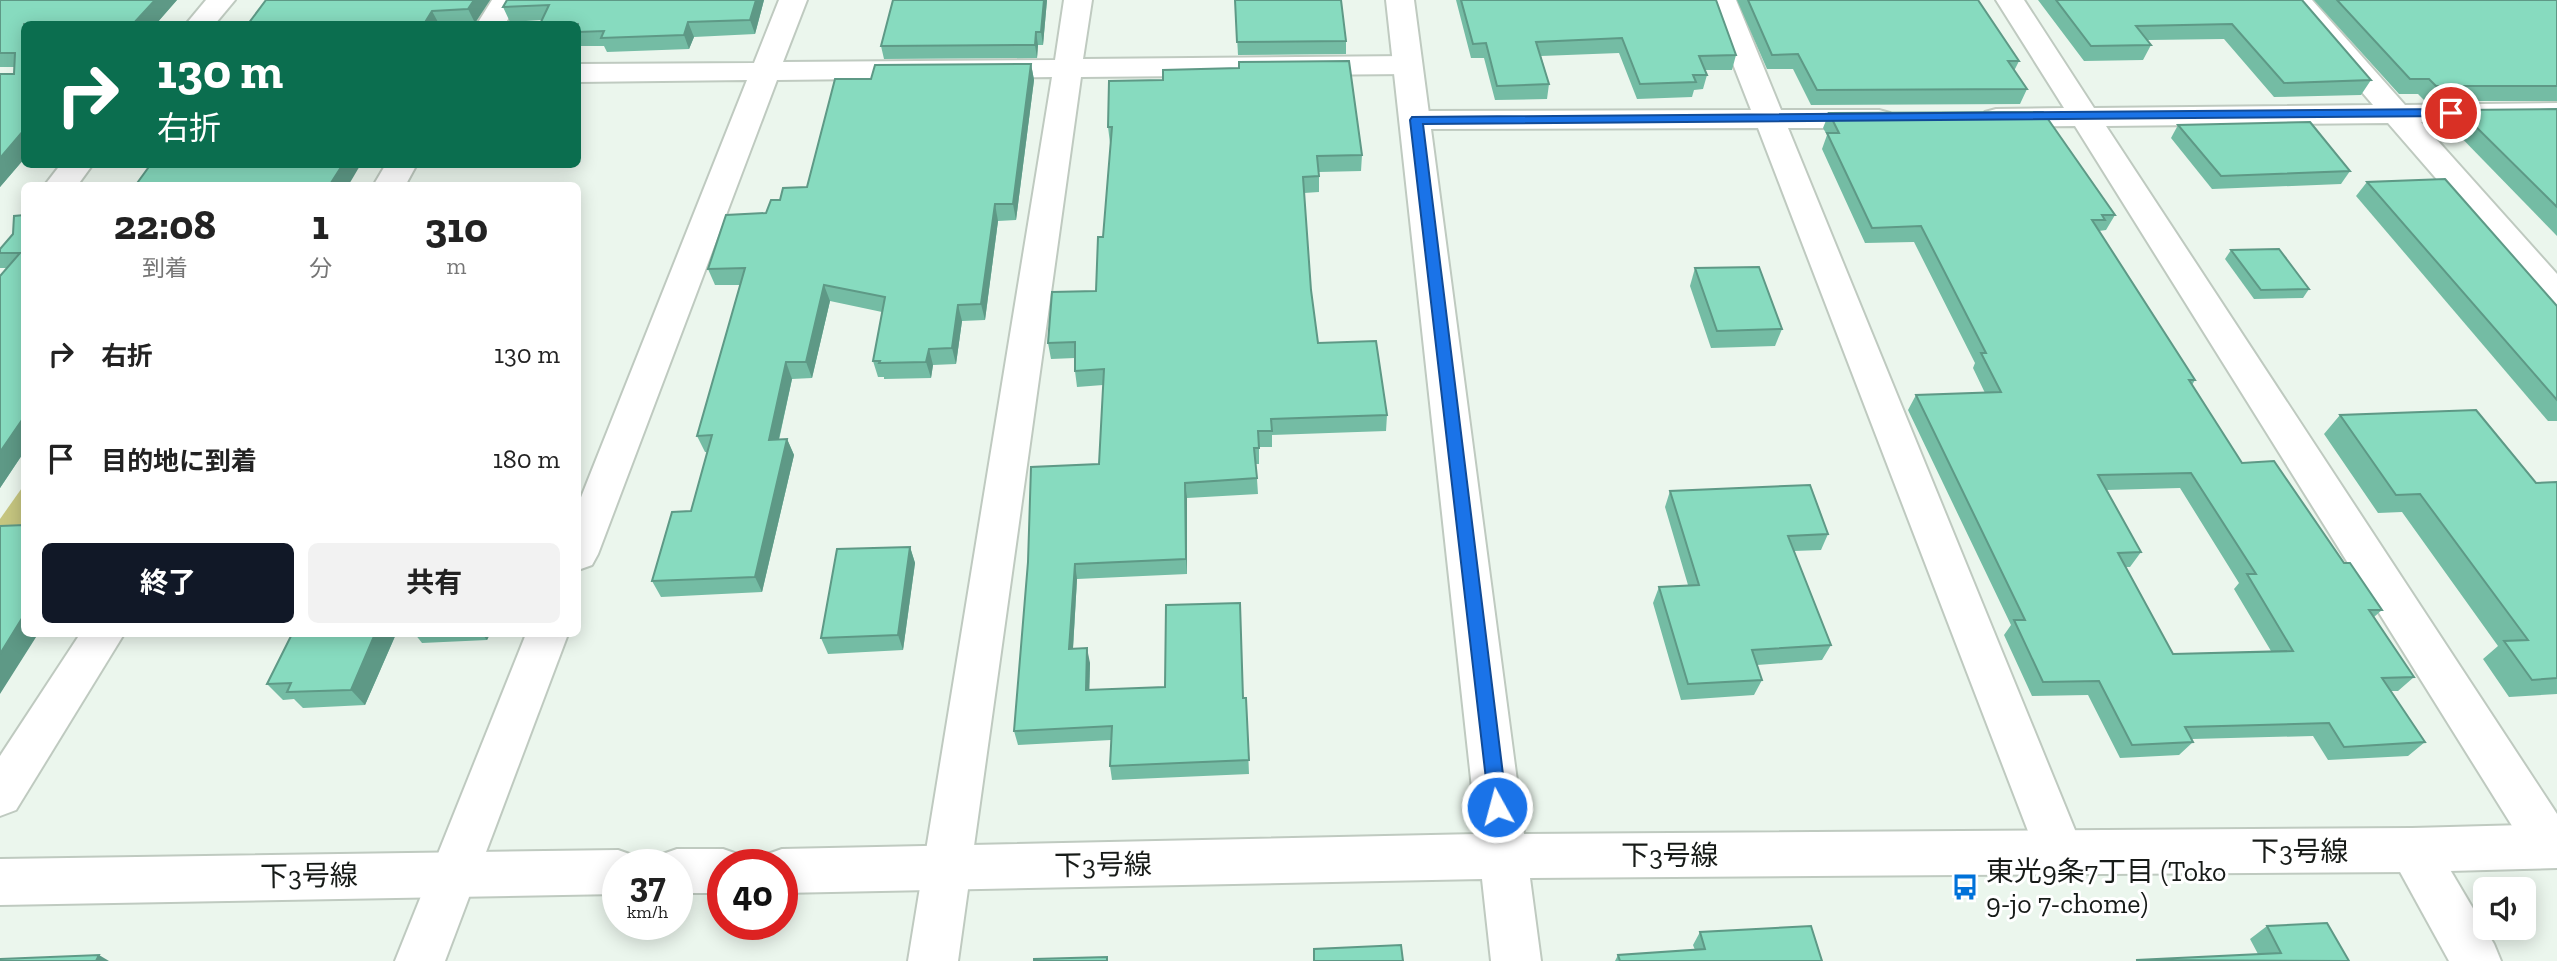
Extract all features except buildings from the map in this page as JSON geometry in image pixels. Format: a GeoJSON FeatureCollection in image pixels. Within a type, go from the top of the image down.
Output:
{"type":"FeatureCollection","features":[{"type":"Feature","properties":{"kind":"street"},"geometry":{"type":"LineString","coordinates":[[203,21],[221,0]]}},
{"type":"Feature","properties":{"kind":"street"},"geometry":{"type":"LineString","coordinates":[[493,21],[506,0]]}},
{"type":"Feature","properties":{"kind":"street"},"geometry":{"type":"LineString","coordinates":[[581,546],[793,0]]}},
{"type":"Feature","properties":{"kind":"street"},"geometry":{"type":"LineString","coordinates":[[933,961],[1078,0]]}},
{"type":"Feature","properties":{"kind":"street"},"geometry":{"type":"LineString","coordinates":[[1400,0],[1516,961]]}},
{"type":"Feature","properties":{"kind":"street"},"geometry":{"type":"LineString","coordinates":[[1722,0],[2060,852]]}},
{"type":"Feature","properties":{"kind":"street"},"geometry":{"type":"LineString","coordinates":[[2010,0],[2554,846]]}},
{"type":"Feature","properties":{"kind":"street"},"geometry":{"type":"LineString","coordinates":[[2297,0],[2557,296]]}},
{"type":"Feature","properties":{"kind":"street"},"geometry":{"type":"LineString","coordinates":[[581,73],[1408,65]]}},
{"type":"Feature","properties":{"kind":"street"},"geometry":{"type":"LineString","coordinates":[[1962,118],[2557,112]]}},
{"type":"Feature","properties":{"kind":"street"},"geometry":{"type":"LineString","coordinates":[[1416,120],[1907,118]]}},
{"type":"Feature","properties":{"kind":"street"},"geometry":{"type":"LineString","coordinates":[[63,182],[75,168]]}},
{"type":"Feature","properties":{"kind":"street"},"geometry":{"type":"LineString","coordinates":[[0,795],[101,637]]}},
{"type":"Feature","properties":{"kind":"street"},"geometry":{"type":"LineString","coordinates":[[420,961],[546,637]]}},
{"type":"Feature","properties":{"kind":"street","name":"下3号線"},"geometry":{"type":"LineString","coordinates":[[798,871],[1503,856],[2412,850],[2554,846]]}},
{"type":"Feature","properties":{"kind":"street"},"geometry":{"type":"LineString","coordinates":[[2412,850],[2476,961]]}},
{"type":"Feature","properties":{"kind":"street","name":"下3号線"},"geometry":{"type":"LineString","coordinates":[[0,882],[602,872]]}},
{"type":"Feature","properties":{"kind":"shaded area"},"geometry":{"type":"Polygon","coordinates":[[[21,489],[21,528],[0,529],[0,519],[21,489]]]}},
{"type":"Feature","properties":{"kind":"place","name":"東光9条7丁目 (Toko 9-jo 7-chome)"},"geometry":{"type":"Point","coordinates":[1965,887]}},
{"type":"Feature","properties":{"kind":"route"},"geometry":{"type":"LineString","coordinates":[[1497,807],[1416,120],[1770,120],[2451,113]]}}]}
